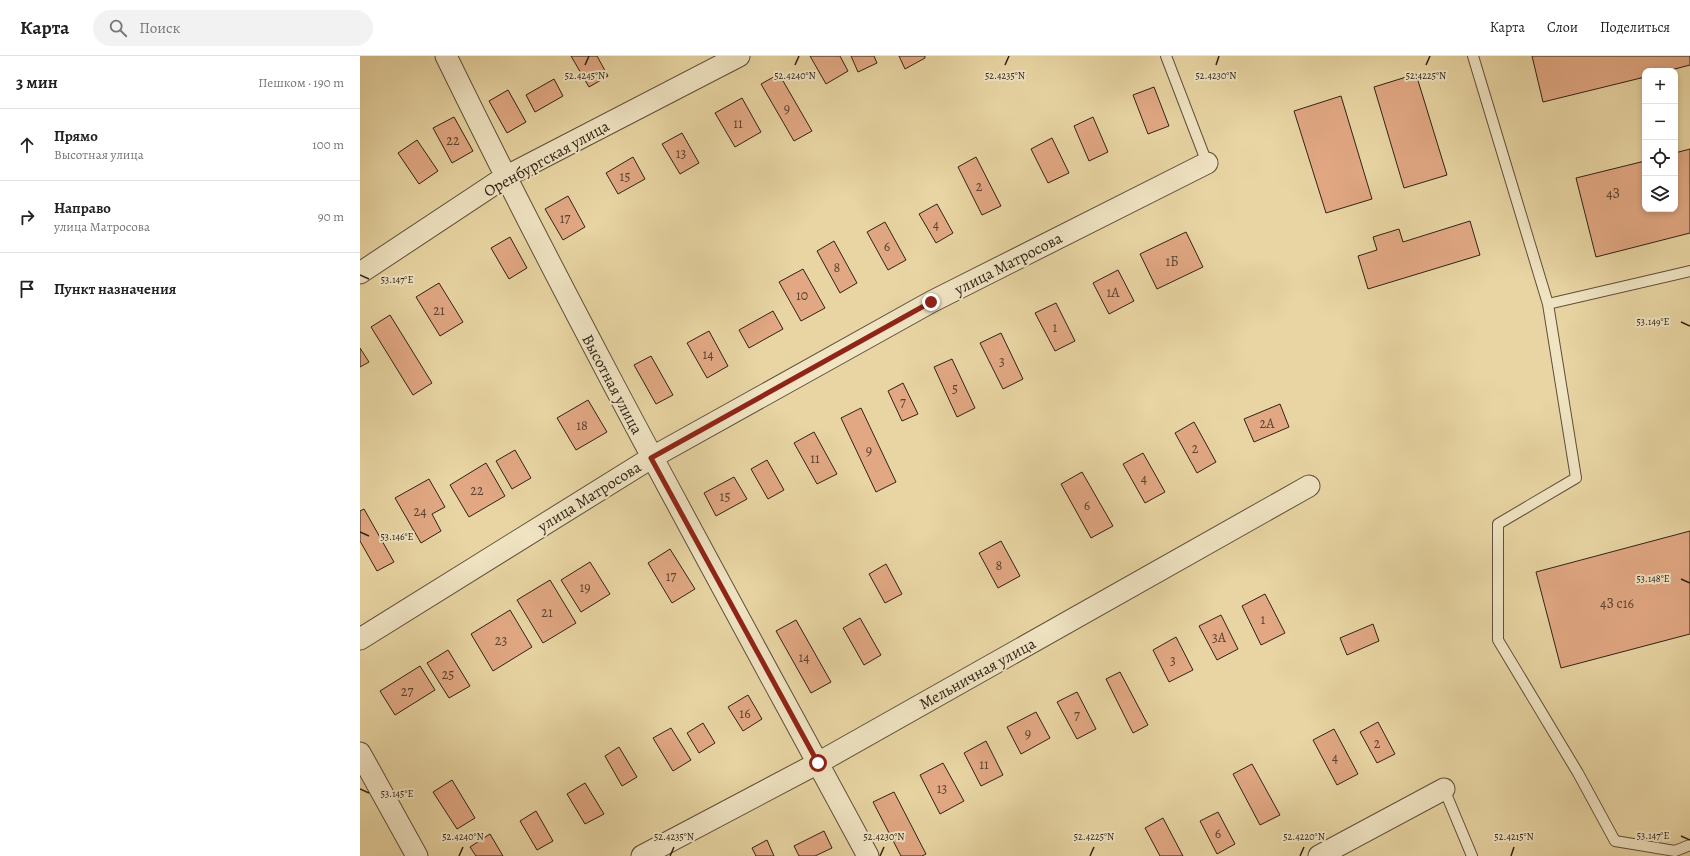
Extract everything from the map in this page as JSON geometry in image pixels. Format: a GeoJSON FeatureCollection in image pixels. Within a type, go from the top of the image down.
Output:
{"type":"FeatureCollection","features":[{"type":"Feature","properties":{"kind":"street","name":"Высотная улица"},"geometry":{"type":"LineString","coordinates":[[446,56],[505,177],[651,458],[868,856]]}},
{"type":"Feature","properties":{"kind":"street","name":"Оренбургская улица"},"geometry":{"type":"LineString","coordinates":[[360,273],[505,177],[739,56]]}},
{"type":"Feature","properties":{"kind":"street","name":"улица Матросова"},"geometry":{"type":"LineString","coordinates":[[360,639],[651,458],[931,302],[1206,163]]}},
{"type":"Feature","properties":{"kind":"street","name":"Мельничная улица"},"geometry":{"type":"LineString","coordinates":[[642,856],[818,763],[1309,486]]}},
{"type":"Feature","properties":{"kind":"street"},"geometry":{"type":"LineString","coordinates":[[360,753],[417,856]]}},
{"type":"Feature","properties":{"kind":"street"},"geometry":{"type":"LineString","coordinates":[[1319,856],[1444,789]]}},
{"type":"Feature","properties":{"kind":"lane"},"geometry":{"type":"LineString","coordinates":[[1166,56],[1206,163]]}},
{"type":"Feature","properties":{"kind":"lane"},"geometry":{"type":"LineString","coordinates":[[1473,56],[1548,304],[1576,478],[1498,524],[1498,640],[1578,773],[1615,841],[1675,851],[1690,845]]}},
{"type":"Feature","properties":{"kind":"lane"},"geometry":{"type":"LineString","coordinates":[[1548,304],[1690,271]]}},
{"type":"Feature","properties":{"kind":"lane"},"geometry":{"type":"LineString","coordinates":[[1444,789],[1472,856]]}},
{"type":"Feature","properties":{"kind":"building"},"geometry":{"type":"Polygon","coordinates":[[[571,56],[597,56],[608,76],[589,87],[571,56]]]}},
{"type":"Feature","properties":{"kind":"building"},"geometry":{"type":"Polygon","coordinates":[[[810,56],[840,56],[848,71],[826,84],[810,56]]]}},
{"type":"Feature","properties":{"kind":"building"},"geometry":{"type":"Polygon","coordinates":[[[851,56],[874,56],[877,63],[858,72],[851,56]]]}},
{"type":"Feature","properties":{"kind":"building"},"geometry":{"type":"Polygon","coordinates":[[[899,56],[925,56],[925,58],[905,69],[899,56]]]}},
{"type":"Feature","properties":{"kind":"building"},"geometry":{"type":"Polygon","coordinates":[[[1532,56],[1690,56],[1690,65],[1678,68],[1642,68],[1642,78],[1543,102],[1532,56]]]}},
{"type":"Feature","properties":{"kind":"building"},"geometry":{"type":"Polygon","coordinates":[[[779,74],[812,131],[794,141],[761,84],[779,74]]]}},
{"type":"Feature","properties":{"kind":"building"},"geometry":{"type":"Polygon","coordinates":[[[1416,74],[1447,175],[1404,188],[1374,87],[1416,74]]]}},
{"type":"Feature","properties":{"kind":"building"},"geometry":{"type":"Polygon","coordinates":[[[554,79],[563,96],[535,112],[526,95],[554,79]]]}},
{"type":"Feature","properties":{"kind":"building"},"geometry":{"type":"Polygon","coordinates":[[[1154,87],[1169,126],[1148,134],[1133,95],[1154,87]]]}},
{"type":"Feature","properties":{"kind":"building"},"geometry":{"type":"Polygon","coordinates":[[[508,90],[526,122],[507,133],[489,101],[508,90]]]}},
{"type":"Feature","properties":{"kind":"building"},"geometry":{"type":"Polygon","coordinates":[[[1341,96],[1372,199],[1326,213],[1294,111],[1341,96]]]}},
{"type":"Feature","properties":{"kind":"building"},"geometry":{"type":"Polygon","coordinates":[[[742,98],[761,132],[735,147],[715,113],[742,98]]]}},
{"type":"Feature","properties":{"kind":"building"},"geometry":{"type":"Polygon","coordinates":[[[454,117],[473,151],[452,163],[433,128],[454,117]]]}},
{"type":"Feature","properties":{"kind":"building"},"geometry":{"type":"Polygon","coordinates":[[[1093,117],[1108,152],[1089,161],[1074,126],[1093,117]]]}},
{"type":"Feature","properties":{"kind":"building"},"geometry":{"type":"Polygon","coordinates":[[[682,133],[699,163],[680,174],[662,144],[682,133]]]}},
{"type":"Feature","properties":{"kind":"building"},"geometry":{"type":"Polygon","coordinates":[[[1052,138],[1069,173],[1048,183],[1031,149],[1052,138]]]}},
{"type":"Feature","properties":{"kind":"building"},"geometry":{"type":"Polygon","coordinates":[[[417,140],[438,171],[419,184],[398,153],[417,140]]]}},
{"type":"Feature","properties":{"kind":"building"},"geometry":{"type":"Polygon","coordinates":[[[1690,149],[1690,233],[1596,257],[1576,178],[1642,162],[1642,212],[1678,212],[1678,152],[1690,149]]]}},
{"type":"Feature","properties":{"kind":"building"},"geometry":{"type":"Polygon","coordinates":[[[633,157],[645,179],[618,194],[606,173],[633,157]]]}},
{"type":"Feature","properties":{"kind":"building"},"geometry":{"type":"Polygon","coordinates":[[[976,157],[1001,206],[982,215],[958,167],[976,157]]]}},
{"type":"Feature","properties":{"kind":"building"},"geometry":{"type":"Polygon","coordinates":[[[568,196],[585,227],[563,240],[545,209],[568,196]]]}},
{"type":"Feature","properties":{"kind":"building"},"geometry":{"type":"Polygon","coordinates":[[[937,204],[953,233],[936,243],[919,214],[937,204]]]}},
{"type":"Feature","properties":{"kind":"building"},"geometry":{"type":"Polygon","coordinates":[[[1470,221],[1480,255],[1368,289],[1358,256],[1377,250],[1373,237],[1399,229],[1403,242],[1470,221]]]}},
{"type":"Feature","properties":{"kind":"building"},"geometry":{"type":"Polygon","coordinates":[[[885,222],[906,260],[888,270],[867,232],[885,222]]]}},
{"type":"Feature","properties":{"kind":"building"},"geometry":{"type":"Polygon","coordinates":[[[1186,232],[1203,267],[1157,289],[1140,254],[1186,232]]]}},
{"type":"Feature","properties":{"kind":"building"},"geometry":{"type":"Polygon","coordinates":[[[510,237],[527,268],[509,279],[491,248],[510,237]]]}},
{"type":"Feature","properties":{"kind":"building"},"geometry":{"type":"Polygon","coordinates":[[[834,241],[857,283],[840,293],[817,251],[834,241]]]}},
{"type":"Feature","properties":{"kind":"building"},"geometry":{"type":"Polygon","coordinates":[[[803,269],[825,308],[801,321],[779,282],[803,269]]]}},
{"type":"Feature","properties":{"kind":"building"},"geometry":{"type":"Polygon","coordinates":[[[1118,270],[1134,301],[1109,314],[1093,283],[1118,270]]]}},
{"type":"Feature","properties":{"kind":"building"},"geometry":{"type":"Polygon","coordinates":[[[439,283],[463,322],[440,336],[416,297],[439,283]]]}},
{"type":"Feature","properties":{"kind":"building"},"geometry":{"type":"Polygon","coordinates":[[[1056,303],[1075,341],[1055,351],[1035,313],[1056,303]]]}},
{"type":"Feature","properties":{"kind":"building"},"geometry":{"type":"Polygon","coordinates":[[[773,311],[783,329],[749,348],[739,330],[773,311]]]}},
{"type":"Feature","properties":{"kind":"building"},"geometry":{"type":"Polygon","coordinates":[[[390,315],[432,383],[413,395],[371,327],[390,315]]]}},
{"type":"Feature","properties":{"kind":"building"},"geometry":{"type":"Polygon","coordinates":[[[709,331],[728,366],[707,378],[687,343],[709,331]]]}},
{"type":"Feature","properties":{"kind":"building"},"geometry":{"type":"Polygon","coordinates":[[[1001,333],[1023,379],[1003,389],[980,343],[1001,333]]]}},
{"type":"Feature","properties":{"kind":"building"},"geometry":{"type":"Polygon","coordinates":[[[360,348],[369,362],[360,367],[360,348]]]}},
{"type":"Feature","properties":{"kind":"building"},"geometry":{"type":"Polygon","coordinates":[[[651,356],[673,395],[656,404],[634,365],[651,356]]]}},
{"type":"Feature","properties":{"kind":"building"},"geometry":{"type":"Polygon","coordinates":[[[952,359],[975,408],[957,417],[934,367],[952,359]]]}},
{"type":"Feature","properties":{"kind":"building"},"geometry":{"type":"Polygon","coordinates":[[[903,383],[918,414],[902,421],[888,391],[903,383]]]}},
{"type":"Feature","properties":{"kind":"building"},"geometry":{"type":"Polygon","coordinates":[[[588,400],[607,432],[576,450],[557,418],[588,400]]]}},
{"type":"Feature","properties":{"kind":"building"},"geometry":{"type":"Polygon","coordinates":[[[1280,404],[1289,427],[1254,442],[1244,419],[1280,404]]]}},
{"type":"Feature","properties":{"kind":"building"},"geometry":{"type":"Polygon","coordinates":[[[861,408],[896,482],[876,492],[841,418],[861,408]]]}},
{"type":"Feature","properties":{"kind":"building"},"geometry":{"type":"Polygon","coordinates":[[[1194,422],[1216,462],[1197,473],[1175,433],[1194,422]]]}},
{"type":"Feature","properties":{"kind":"building"},"geometry":{"type":"Polygon","coordinates":[[[814,432],[837,474],[817,484],[794,443],[814,432]]]}},
{"type":"Feature","properties":{"kind":"building"},"geometry":{"type":"Polygon","coordinates":[[[515,450],[531,478],[512,489],[496,461],[515,450]]]}},
{"type":"Feature","properties":{"kind":"building"},"geometry":{"type":"Polygon","coordinates":[[[1143,453],[1165,492],[1145,503],[1123,464],[1143,453]]]}},
{"type":"Feature","properties":{"kind":"building"},"geometry":{"type":"Polygon","coordinates":[[[767,460],[784,490],[768,499],[751,469],[767,460]]]}},
{"type":"Feature","properties":{"kind":"building"},"geometry":{"type":"Polygon","coordinates":[[[486,463],[505,496],[469,517],[450,485],[486,463]]]}},
{"type":"Feature","properties":{"kind":"building"},"geometry":{"type":"Polygon","coordinates":[[[1082,472],[1113,526],[1091,538],[1061,484],[1082,472]]]}},
{"type":"Feature","properties":{"kind":"building"},"geometry":{"type":"Polygon","coordinates":[[[734,477],[747,499],[716,516],[704,493],[734,477]]]}},
{"type":"Feature","properties":{"kind":"building"},"geometry":{"type":"Polygon","coordinates":[[[429,479],[445,507],[432,514],[441,531],[421,543],[395,498],[429,479]]]}},
{"type":"Feature","properties":{"kind":"building"},"geometry":{"type":"Polygon","coordinates":[[[364,509],[394,562],[377,571],[360,541],[360,511],[364,509]]]}},
{"type":"Feature","properties":{"kind":"building"},"geometry":{"type":"Polygon","coordinates":[[[1690,531],[1690,634],[1561,668],[1536,572],[1690,531]]]}},
{"type":"Feature","properties":{"kind":"building"},"geometry":{"type":"Polygon","coordinates":[[[1001,541],[1020,576],[998,588],[979,553],[1001,541]]]}},
{"type":"Feature","properties":{"kind":"building"},"geometry":{"type":"Polygon","coordinates":[[[670,549],[695,589],[672,603],[648,563],[670,549]]]}},
{"type":"Feature","properties":{"kind":"building"},"geometry":{"type":"Polygon","coordinates":[[[590,562],[610,594],[581,612],[561,580],[590,562]]]}},
{"type":"Feature","properties":{"kind":"building"},"geometry":{"type":"Polygon","coordinates":[[[886,564],[902,594],[885,603],[869,574],[886,564]]]}},
{"type":"Feature","properties":{"kind":"building"},"geometry":{"type":"Polygon","coordinates":[[[550,580],[576,623],[543,643],[517,600],[550,580]]]}},
{"type":"Feature","properties":{"kind":"building"},"geometry":{"type":"Polygon","coordinates":[[[1265,594],[1285,633],[1261,645],[1242,606],[1265,594]]]}},
{"type":"Feature","properties":{"kind":"building"},"geometry":{"type":"Polygon","coordinates":[[[510,610],[532,647],[493,671],[471,634],[510,610]]]}},
{"type":"Feature","properties":{"kind":"building"},"geometry":{"type":"Polygon","coordinates":[[[1221,615],[1238,649],[1217,660],[1199,626],[1221,615]]]}},
{"type":"Feature","properties":{"kind":"building"},"geometry":{"type":"Polygon","coordinates":[[[860,618],[881,655],[864,665],[843,628],[860,618]]]}},
{"type":"Feature","properties":{"kind":"building"},"geometry":{"type":"Polygon","coordinates":[[[796,620],[831,682],[811,693],[776,631],[796,620]]]}},
{"type":"Feature","properties":{"kind":"building"},"geometry":{"type":"Polygon","coordinates":[[[1373,624],[1379,641],[1347,655],[1340,638],[1373,624]]]}},
{"type":"Feature","properties":{"kind":"building"},"geometry":{"type":"Polygon","coordinates":[[[1176,637],[1193,670],[1169,682],[1153,650],[1176,637]]]}},
{"type":"Feature","properties":{"kind":"building"},"geometry":{"type":"Polygon","coordinates":[[[448,650],[470,686],[449,698],[427,663],[448,650]]]}},
{"type":"Feature","properties":{"kind":"building"},"geometry":{"type":"Polygon","coordinates":[[[420,666],[435,690],[395,715],[380,691],[420,666]]]}},
{"type":"Feature","properties":{"kind":"building"},"geometry":{"type":"Polygon","coordinates":[[[1120,672],[1148,725],[1133,733],[1106,679],[1120,672]]]}},
{"type":"Feature","properties":{"kind":"building"},"geometry":{"type":"Polygon","coordinates":[[[1077,692],[1096,729],[1077,739],[1057,702],[1077,692]]]}},
{"type":"Feature","properties":{"kind":"building"},"geometry":{"type":"Polygon","coordinates":[[[748,695],[762,719],[743,731],[728,707],[748,695]]]}},
{"type":"Feature","properties":{"kind":"building"},"geometry":{"type":"Polygon","coordinates":[[[1036,712],[1050,738],[1021,754],[1007,727],[1036,712]]]}},
{"type":"Feature","properties":{"kind":"building"},"geometry":{"type":"Polygon","coordinates":[[[1378,722],[1395,754],[1377,763],[1360,732],[1378,722]]]}},
{"type":"Feature","properties":{"kind":"building"},"geometry":{"type":"Polygon","coordinates":[[[703,723],[715,743],[699,753],[687,733],[703,723]]]}},
{"type":"Feature","properties":{"kind":"building"},"geometry":{"type":"Polygon","coordinates":[[[671,728],[691,760],[673,771],[653,738],[671,728]]]}},
{"type":"Feature","properties":{"kind":"building"},"geometry":{"type":"Polygon","coordinates":[[[1334,729],[1358,774],[1337,785],[1313,740],[1334,729]]]}},
{"type":"Feature","properties":{"kind":"building"},"geometry":{"type":"Polygon","coordinates":[[[986,741],[1003,775],[981,786],[964,753],[986,741]]]}},
{"type":"Feature","properties":{"kind":"building"},"geometry":{"type":"Polygon","coordinates":[[[619,747],[637,777],[622,786],[605,756],[619,747]]]}},
{"type":"Feature","properties":{"kind":"building"},"geometry":{"type":"Polygon","coordinates":[[[943,763],[964,801],[940,814],[920,775],[943,763]]]}},
{"type":"Feature","properties":{"kind":"building"},"geometry":{"type":"Polygon","coordinates":[[[1252,764],[1280,815],[1260,825],[1233,774],[1252,764]]]}},
{"type":"Feature","properties":{"kind":"building"},"geometry":{"type":"Polygon","coordinates":[[[452,780],[475,818],[457,829],[433,792],[452,780]]]}},
{"type":"Feature","properties":{"kind":"building"},"geometry":{"type":"Polygon","coordinates":[[[585,783],[604,814],[585,824],[567,794],[585,783]]]}},
{"type":"Feature","properties":{"kind":"building"},"geometry":{"type":"Polygon","coordinates":[[[894,792],[926,854],[922,856],[901,856],[873,802],[894,792]]]}},
{"type":"Feature","properties":{"kind":"building"},"geometry":{"type":"Polygon","coordinates":[[[536,811],[553,841],[537,850],[520,821],[536,811]]]}},
{"type":"Feature","properties":{"kind":"building"},"geometry":{"type":"Polygon","coordinates":[[[1218,812],[1235,844],[1217,854],[1200,821],[1218,812]]]}},
{"type":"Feature","properties":{"kind":"building"},"geometry":{"type":"Polygon","coordinates":[[[1163,818],[1183,856],[1160,856],[1145,828],[1163,818]]]}},
{"type":"Feature","properties":{"kind":"building"},"geometry":{"type":"Polygon","coordinates":[[[824,831],[832,848],[815,856],[799,856],[794,846],[824,831]]]}},
{"type":"Feature","properties":{"kind":"building"},"geometry":{"type":"Polygon","coordinates":[[[490,834],[503,856],[476,856],[470,847],[490,834]]]}},
{"type":"Feature","properties":{"kind":"building"},"geometry":{"type":"Polygon","coordinates":[[[767,840],[774,856],[756,856],[752,848],[767,840]]]}},
{"type":"Feature","properties":{"kind":"route"},"geometry":{"type":"LineString","coordinates":[[818,763],[651,458],[931,302]]}}]}
